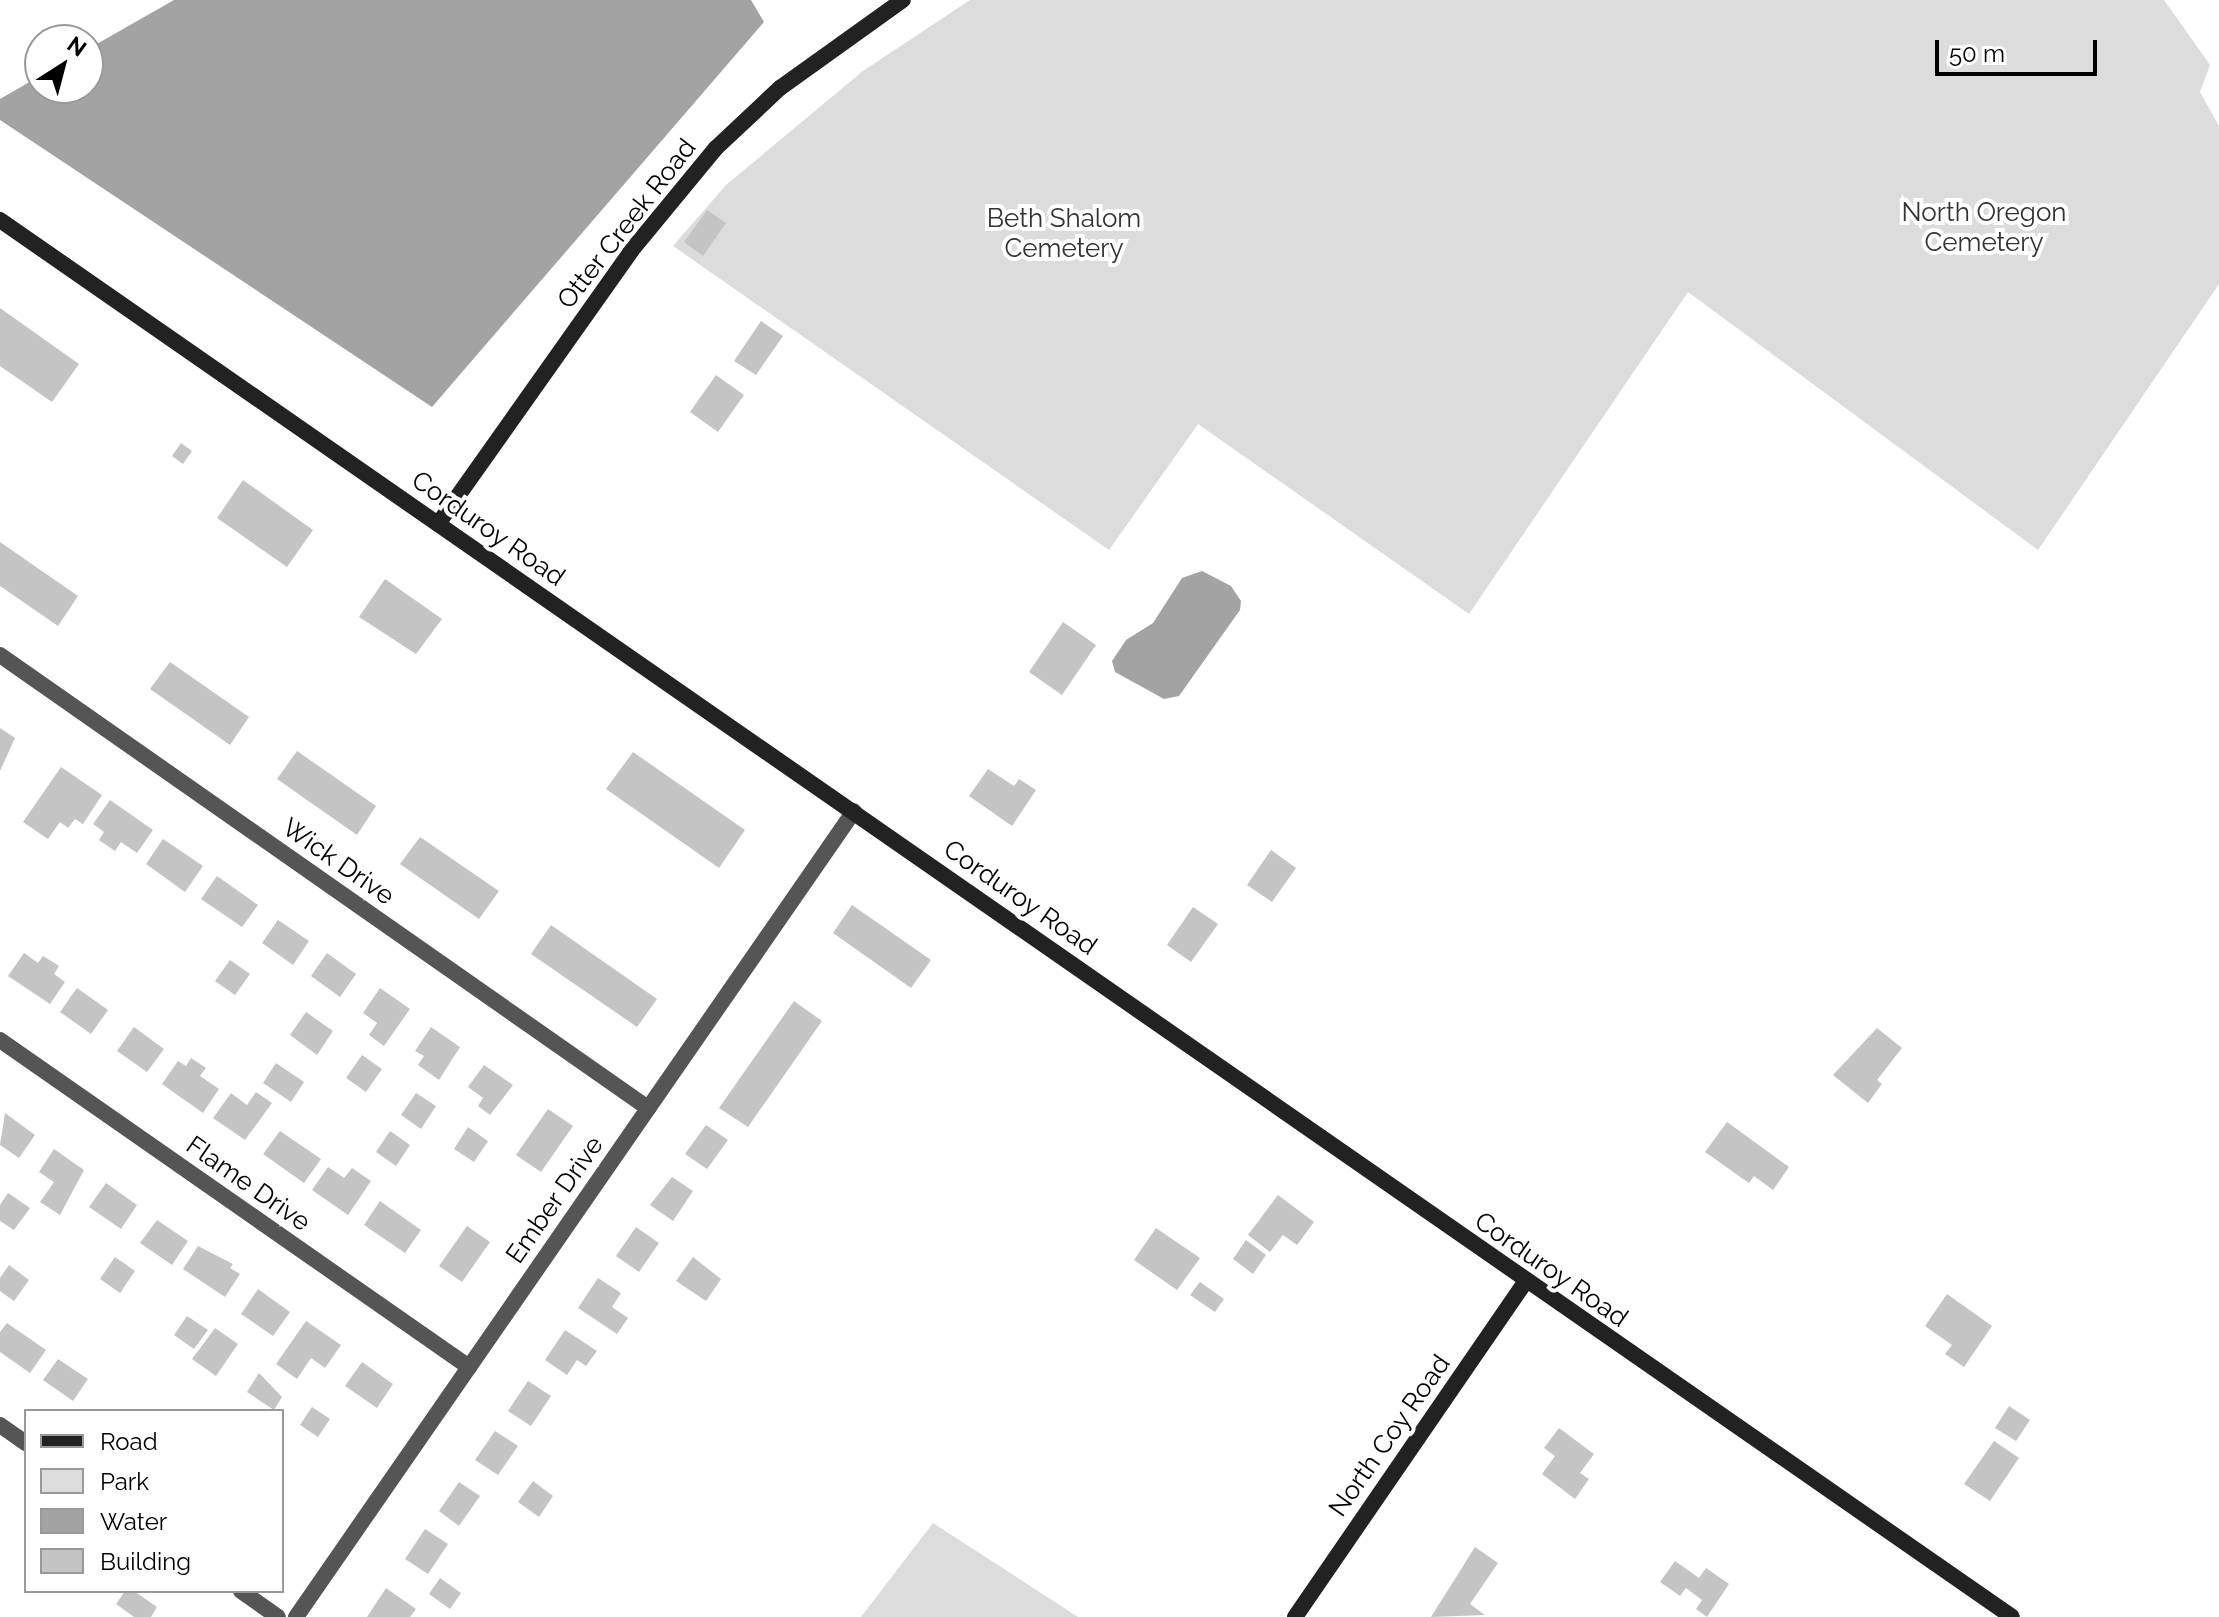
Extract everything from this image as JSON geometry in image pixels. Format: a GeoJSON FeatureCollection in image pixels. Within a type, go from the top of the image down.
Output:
{"type":"FeatureCollection","features":[{"type":"Feature","properties":{"kind":"street","name":"Otter Creek Road"},"geometry":{"type":"LineString","coordinates":[[438,524],[631,251],[716,148],[790,80],[903,0]]}},
{"type":"Feature","properties":{"kind":"street","name":"Corduroy Road"},"geometry":{"type":"LineString","coordinates":[[0,220],[854,811],[1525,1282],[2012,1617]]}},
{"type":"Feature","properties":{"kind":"street","name":"Wick Drive"},"geometry":{"type":"LineString","coordinates":[[0,655],[648,1108]]}},
{"type":"Feature","properties":{"kind":"street","name":"Ember Drive"},"geometry":{"type":"LineString","coordinates":[[296,1617],[854,811]]}},
{"type":"Feature","properties":{"kind":"street","name":"Flame Drive"},"geometry":{"type":"LineString","coordinates":[[0,1040],[469,1367]]}},
{"type":"Feature","properties":{"kind":"street","name":"North Coy Road"},"geometry":{"type":"LineString","coordinates":[[1295,1617],[1525,1282]]}},
{"type":"Feature","properties":{"kind":"street"},"geometry":{"type":"LineString","coordinates":[[0,1425],[24,1442]]}},
{"type":"Feature","properties":{"kind":"street"},"geometry":{"type":"LineString","coordinates":[[244,1593],[278,1617]]}},
{"type":"Feature","properties":{"kind":"green space"},"geometry":{"type":"Polygon","coordinates":[[[970,0],[2164,0],[2210,65],[2200,92],[2219,126],[2219,284],[2038,550],[1688,292],[1469,614],[1198,424],[1109,550],[673,246],[726,185],[863,71],[970,0]]]}},
{"type":"Feature","properties":{"kind":"green space"},"geometry":{"type":"Polygon","coordinates":[[[933,1523],[1078,1617],[861,1617],[933,1523]]]}},
{"type":"Feature","properties":{"kind":"water"},"geometry":{"type":"Polygon","coordinates":[[[174,0],[751,0],[764,22],[432,407],[0,120],[0,99],[24,85],[24,104],[104,104],[104,40],[174,0]]]}},
{"type":"Feature","properties":{"kind":"water"},"geometry":{"type":"Polygon","coordinates":[[[1202,571],[1231,586],[1241,601],[1240,610],[1179,696],[1164,699],[1115,672],[1112,661],[1126,640],[1153,623],[1182,578],[1202,571]]]}},
{"type":"Feature","properties":{"kind":"building"},"geometry":{"type":"Polygon","coordinates":[[[707,210],[726,223],[703,256],[684,242],[707,210]]]}},
{"type":"Feature","properties":{"kind":"building"},"geometry":{"type":"Polygon","coordinates":[[[0,308],[79,364],[52,402],[0,366],[0,308]]]}},
{"type":"Feature","properties":{"kind":"building"},"geometry":{"type":"Polygon","coordinates":[[[761,321],[783,336],[756,375],[734,361],[761,321]]]}},
{"type":"Feature","properties":{"kind":"building"},"geometry":{"type":"Polygon","coordinates":[[[716,375],[744,395],[718,432],[690,412],[716,375]]]}},
{"type":"Feature","properties":{"kind":"building"},"geometry":{"type":"Polygon","coordinates":[[[181,443],[192,451],[183,464],[172,456],[181,443]]]}},
{"type":"Feature","properties":{"kind":"building"},"geometry":{"type":"Polygon","coordinates":[[[243,480],[313,530],[287,567],[217,518],[243,480]]]}},
{"type":"Feature","properties":{"kind":"building"},"geometry":{"type":"Polygon","coordinates":[[[0,542],[78,596],[58,626],[0,586],[0,542]]]}},
{"type":"Feature","properties":{"kind":"building"},"geometry":{"type":"Polygon","coordinates":[[[385,579],[442,619],[416,654],[359,617],[385,579]]]}},
{"type":"Feature","properties":{"kind":"building"},"geometry":{"type":"Polygon","coordinates":[[[1063,622],[1096,645],[1062,695],[1029,672],[1063,622]]]}},
{"type":"Feature","properties":{"kind":"building"},"geometry":{"type":"Polygon","coordinates":[[[170,662],[249,717],[230,745],[150,689],[170,662]]]}},
{"type":"Feature","properties":{"kind":"building"},"geometry":{"type":"Polygon","coordinates":[[[0,728],[15,738],[0,771],[0,728]]]}},
{"type":"Feature","properties":{"kind":"building"},"geometry":{"type":"Polygon","coordinates":[[[297,751],[376,806],[357,835],[277,779],[297,751]]]}},
{"type":"Feature","properties":{"kind":"building"},"geometry":{"type":"Polygon","coordinates":[[[633,752],[745,830],[719,868],[606,789],[633,752]]]}},
{"type":"Feature","properties":{"kind":"building"},"geometry":{"type":"Polygon","coordinates":[[[61,767],[102,795],[83,824],[75,819],[68,828],[60,822],[48,839],[23,822],[61,767]]]}},
{"type":"Feature","properties":{"kind":"building"},"geometry":{"type":"Polygon","coordinates":[[[988,769],[1014,786],[1019,779],[1036,790],[1012,826],[969,796],[988,769]]]}},
{"type":"Feature","properties":{"kind":"building"},"geometry":{"type":"Polygon","coordinates":[[[110,800],[153,830],[137,853],[121,842],[115,851],[99,840],[104,832],[93,824],[110,800]]]}},
{"type":"Feature","properties":{"kind":"building"},"geometry":{"type":"Polygon","coordinates":[[[420,837],[499,891],[479,919],[400,864],[420,837]]]}},
{"type":"Feature","properties":{"kind":"building"},"geometry":{"type":"Polygon","coordinates":[[[163,839],[203,866],[185,892],[146,864],[163,839]]]}},
{"type":"Feature","properties":{"kind":"building"},"geometry":{"type":"Polygon","coordinates":[[[1271,850],[1296,868],[1272,902],[1247,885],[1271,850]]]}},
{"type":"Feature","properties":{"kind":"building"},"geometry":{"type":"Polygon","coordinates":[[[217,876],[258,905],[242,927],[201,899],[217,876]]]}},
{"type":"Feature","properties":{"kind":"building"},"geometry":{"type":"Polygon","coordinates":[[[852,905],[931,960],[911,988],[833,933],[852,905]]]}},
{"type":"Feature","properties":{"kind":"building"},"geometry":{"type":"Polygon","coordinates":[[[1193,907],[1218,924],[1191,962],[1167,945],[1193,907]]]}},
{"type":"Feature","properties":{"kind":"building"},"geometry":{"type":"Polygon","coordinates":[[[278,920],[309,941],[293,965],[262,943],[278,920]]]}},
{"type":"Feature","properties":{"kind":"building"},"geometry":{"type":"Polygon","coordinates":[[[551,925],[657,999],[637,1027],[531,954],[551,925]]]}},
{"type":"Feature","properties":{"kind":"building"},"geometry":{"type":"Polygon","coordinates":[[[24,953],[38,963],[43,956],[59,966],[54,974],[65,982],[50,1004],[8,976],[24,953]]]}},
{"type":"Feature","properties":{"kind":"building"},"geometry":{"type":"Polygon","coordinates":[[[327,953],[356,974],[340,997],[311,976],[327,953]]]}},
{"type":"Feature","properties":{"kind":"building"},"geometry":{"type":"Polygon","coordinates":[[[230,960],[250,974],[235,995],[215,981],[230,960]]]}},
{"type":"Feature","properties":{"kind":"building"},"geometry":{"type":"Polygon","coordinates":[[[77,988],[108,1010],[91,1034],[60,1012],[77,988]]]}},
{"type":"Feature","properties":{"kind":"building"},"geometry":{"type":"Polygon","coordinates":[[[380,988],[410,1009],[384,1046],[369,1035],[377,1023],[363,1013],[380,988]]]}},
{"type":"Feature","properties":{"kind":"building"},"geometry":{"type":"Polygon","coordinates":[[[794,1001],[822,1021],[748,1127],[719,1108],[794,1001]]]}},
{"type":"Feature","properties":{"kind":"building"},"geometry":{"type":"Polygon","coordinates":[[[306,1012],[333,1031],[317,1055],[290,1035],[306,1012]]]}},
{"type":"Feature","properties":{"kind":"building"},"geometry":{"type":"Polygon","coordinates":[[[134,1027],[164,1049],[147,1072],[117,1051],[134,1027]]]}},
{"type":"Feature","properties":{"kind":"building"},"geometry":{"type":"Polygon","coordinates":[[[431,1027],[460,1047],[439,1080],[418,1065],[424,1056],[415,1051],[431,1027]]]}},
{"type":"Feature","properties":{"kind":"building"},"geometry":{"type":"Polygon","coordinates":[[[1877,1028],[1902,1048],[1877,1080],[1882,1084],[1868,1103],[1833,1075],[1877,1028]]]}},
{"type":"Feature","properties":{"kind":"building"},"geometry":{"type":"Polygon","coordinates":[[[362,1055],[382,1069],[366,1092],[346,1078],[362,1055]]]}},
{"type":"Feature","properties":{"kind":"building"},"geometry":{"type":"Polygon","coordinates":[[[191,1058],[206,1068],[200,1076],[219,1089],[203,1113],[162,1084],[178,1061],[186,1066],[191,1058]]]}},
{"type":"Feature","properties":{"kind":"building"},"geometry":{"type":"Polygon","coordinates":[[[276,1063],[304,1082],[291,1102],[263,1083],[276,1063]]]}},
{"type":"Feature","properties":{"kind":"building"},"geometry":{"type":"Polygon","coordinates":[[[484,1065],[513,1085],[490,1115],[478,1106],[483,1098],[468,1087],[484,1065]]]}},
{"type":"Feature","properties":{"kind":"building"},"geometry":{"type":"Polygon","coordinates":[[[256,1092],[272,1103],[245,1140],[213,1118],[231,1093],[247,1105],[256,1092]]]}},
{"type":"Feature","properties":{"kind":"building"},"geometry":{"type":"Polygon","coordinates":[[[416,1093],[436,1106],[421,1129],[401,1115],[416,1093]]]}},
{"type":"Feature","properties":{"kind":"building"},"geometry":{"type":"Polygon","coordinates":[[[548,1109],[573,1126],[541,1172],[516,1155],[548,1109]]]}},
{"type":"Feature","properties":{"kind":"building"},"geometry":{"type":"Polygon","coordinates":[[[5,1113],[35,1135],[19,1158],[0,1145],[5,1113]]]}},
{"type":"Feature","properties":{"kind":"building"},"geometry":{"type":"Polygon","coordinates":[[[1727,1122],[1789,1167],[1773,1190],[1754,1176],[1749,1183],[1705,1152],[1727,1122]]]}},
{"type":"Feature","properties":{"kind":"building"},"geometry":{"type":"Polygon","coordinates":[[[706,1125],[728,1140],[707,1169],[685,1154],[706,1125]]]}},
{"type":"Feature","properties":{"kind":"building"},"geometry":{"type":"Polygon","coordinates":[[[468,1127],[488,1141],[474,1162],[454,1149],[468,1127]]]}},
{"type":"Feature","properties":{"kind":"building"},"geometry":{"type":"Polygon","coordinates":[[[280,1131],[321,1159],[304,1183],[263,1154],[280,1131]]]}},
{"type":"Feature","properties":{"kind":"building"},"geometry":{"type":"Polygon","coordinates":[[[390,1131],[410,1145],[396,1166],[376,1152],[390,1131]]]}},
{"type":"Feature","properties":{"kind":"building"},"geometry":{"type":"Polygon","coordinates":[[[54,1149],[84,1170],[60,1215],[40,1202],[54,1182],[39,1172],[54,1149]]]}},
{"type":"Feature","properties":{"kind":"building"},"geometry":{"type":"Polygon","coordinates":[[[328,1167],[344,1178],[352,1168],[371,1181],[348,1215],[312,1190],[328,1167]]]}},
{"type":"Feature","properties":{"kind":"building"},"geometry":{"type":"Polygon","coordinates":[[[672,1177],[693,1191],[673,1221],[650,1205],[672,1177]]]}},
{"type":"Feature","properties":{"kind":"building"},"geometry":{"type":"Polygon","coordinates":[[[106,1183],[137,1205],[121,1229],[89,1207],[106,1183]]]}},
{"type":"Feature","properties":{"kind":"building"},"geometry":{"type":"Polygon","coordinates":[[[8,1193],[30,1208],[14,1230],[0,1221],[0,1205],[8,1193]]]}},
{"type":"Feature","properties":{"kind":"building"},"geometry":{"type":"Polygon","coordinates":[[[1278,1195],[1314,1222],[1297,1245],[1283,1235],[1270,1252],[1248,1235],[1278,1195]]]}},
{"type":"Feature","properties":{"kind":"building"},"geometry":{"type":"Polygon","coordinates":[[[380,1201],[421,1230],[405,1253],[364,1225],[380,1201]]]}},
{"type":"Feature","properties":{"kind":"building"},"geometry":{"type":"Polygon","coordinates":[[[157,1220],[188,1241],[172,1265],[140,1243],[157,1220]]]}},
{"type":"Feature","properties":{"kind":"building"},"geometry":{"type":"Polygon","coordinates":[[[467,1226],[490,1242],[462,1282],[439,1266],[467,1226]]]}},
{"type":"Feature","properties":{"kind":"building"},"geometry":{"type":"Polygon","coordinates":[[[636,1227],[659,1243],[639,1272],[616,1256],[636,1227]]]}},
{"type":"Feature","properties":{"kind":"building"},"geometry":{"type":"Polygon","coordinates":[[[1156,1228],[1200,1258],[1177,1290],[1134,1260],[1156,1228]]]}},
{"type":"Feature","properties":{"kind":"building"},"geometry":{"type":"Polygon","coordinates":[[[1246,1240],[1266,1255],[1253,1274],[1233,1259],[1246,1240]]]}},
{"type":"Feature","properties":{"kind":"building"},"geometry":{"type":"Polygon","coordinates":[[[198,1246],[233,1264],[230,1268],[240,1274],[225,1297],[183,1269],[198,1246]]]}},
{"type":"Feature","properties":{"kind":"building"},"geometry":{"type":"Polygon","coordinates":[[[115,1257],[135,1271],[120,1293],[100,1279],[115,1257]]]}},
{"type":"Feature","properties":{"kind":"building"},"geometry":{"type":"Polygon","coordinates":[[[693,1257],[721,1279],[706,1301],[676,1281],[693,1257]]]}},
{"type":"Feature","properties":{"kind":"building"},"geometry":{"type":"Polygon","coordinates":[[[9,1265],[29,1280],[14,1301],[0,1291],[0,1278],[9,1265]]]}},
{"type":"Feature","properties":{"kind":"building"},"geometry":{"type":"Polygon","coordinates":[[[598,1278],[621,1293],[612,1307],[628,1318],[617,1334],[578,1308],[598,1278]]]}},
{"type":"Feature","properties":{"kind":"building"},"geometry":{"type":"Polygon","coordinates":[[[1200,1282],[1224,1299],[1215,1312],[1190,1295],[1200,1282]]]}},
{"type":"Feature","properties":{"kind":"building"},"geometry":{"type":"Polygon","coordinates":[[[258,1289],[290,1312],[273,1336],[241,1314],[258,1289]]]}},
{"type":"Feature","properties":{"kind":"building"},"geometry":{"type":"Polygon","coordinates":[[[1947,1294],[1992,1326],[1964,1367],[1945,1354],[1952,1345],[1925,1326],[1947,1294]]]}},
{"type":"Feature","properties":{"kind":"building"},"geometry":{"type":"Polygon","coordinates":[[[187,1316],[208,1330],[194,1349],[174,1335],[187,1316]]]}},
{"type":"Feature","properties":{"kind":"building"},"geometry":{"type":"Polygon","coordinates":[[[306,1321],[341,1345],[325,1368],[311,1358],[297,1379],[276,1364],[306,1321]]]}},
{"type":"Feature","properties":{"kind":"building"},"geometry":{"type":"Polygon","coordinates":[[[7,1323],[46,1350],[30,1373],[0,1352],[0,1332],[7,1323]]]}},
{"type":"Feature","properties":{"kind":"building"},"geometry":{"type":"Polygon","coordinates":[[[215,1328],[238,1344],[216,1376],[192,1359],[215,1328]]]}},
{"type":"Feature","properties":{"kind":"building"},"geometry":{"type":"Polygon","coordinates":[[[565,1330],[597,1351],[586,1366],[577,1360],[567,1375],[545,1360],[565,1330]]]}},
{"type":"Feature","properties":{"kind":"building"},"geometry":{"type":"Polygon","coordinates":[[[58,1359],[88,1379],[73,1401],[43,1380],[58,1359]]]}},
{"type":"Feature","properties":{"kind":"building"},"geometry":{"type":"Polygon","coordinates":[[[362,1362],[393,1384],[377,1408],[345,1386],[362,1362]]]}},
{"type":"Feature","properties":{"kind":"building"},"geometry":{"type":"Polygon","coordinates":[[[259,1373],[282,1397],[272,1409],[247,1392],[259,1373]]]}},
{"type":"Feature","properties":{"kind":"building"},"geometry":{"type":"Polygon","coordinates":[[[528,1381],[551,1396],[531,1426],[508,1411],[528,1381]]]}},
{"type":"Feature","properties":{"kind":"building"},"geometry":{"type":"Polygon","coordinates":[[[2009,1406],[2030,1420],[2016,1441],[1995,1428],[2009,1406]]]}},
{"type":"Feature","properties":{"kind":"building"},"geometry":{"type":"Polygon","coordinates":[[[312,1407],[330,1419],[318,1437],[300,1425],[312,1407]]]}},
{"type":"Feature","properties":{"kind":"building"},"geometry":{"type":"Polygon","coordinates":[[[1559,1428],[1594,1454],[1580,1473],[1589,1479],[1575,1499],[1542,1474],[1555,1456],[1544,1448],[1559,1428]]]}},
{"type":"Feature","properties":{"kind":"building"},"geometry":{"type":"Polygon","coordinates":[[[495,1431],[518,1446],[498,1475],[475,1460],[495,1431]]]}},
{"type":"Feature","properties":{"kind":"building"},"geometry":{"type":"Polygon","coordinates":[[[1994,1441],[2019,1458],[1990,1501],[1964,1484],[1994,1441]]]}},
{"type":"Feature","properties":{"kind":"building"},"geometry":{"type":"Polygon","coordinates":[[[533,1481],[553,1496],[539,1517],[518,1502],[533,1481]]]}},
{"type":"Feature","properties":{"kind":"building"},"geometry":{"type":"Polygon","coordinates":[[[459,1482],[480,1496],[459,1526],[439,1511],[459,1482]]]}},
{"type":"Feature","properties":{"kind":"building"},"geometry":{"type":"Polygon","coordinates":[[[425,1529],[448,1544],[428,1574],[405,1559],[425,1529]]]}},
{"type":"Feature","properties":{"kind":"building"},"geometry":{"type":"Polygon","coordinates":[[[1475,1547],[1498,1563],[1470,1604],[1485,1615],[1431,1617],[1475,1547]]]}},
{"type":"Feature","properties":{"kind":"building"},"geometry":{"type":"Polygon","coordinates":[[[1675,1561],[1699,1578],[1706,1568],[1729,1584],[1707,1617],[1696,1609],[1702,1600],[1686,1588],[1680,1596],[1660,1582],[1675,1561]]]}},
{"type":"Feature","properties":{"kind":"building"},"geometry":{"type":"Polygon","coordinates":[[[440,1578],[461,1593],[450,1609],[429,1594],[440,1578]]]}},
{"type":"Feature","properties":{"kind":"building"},"geometry":{"type":"Polygon","coordinates":[[[386,1588],[416,1609],[410,1617],[367,1617],[386,1588]]]}},
{"type":"Feature","properties":{"kind":"building"},"geometry":{"type":"Polygon","coordinates":[[[124,1593],[137,1593],[157,1607],[151,1617],[134,1617],[116,1604],[124,1593]]]}},
{"type":"Feature","properties":{"kind":"park label","name":"North Oregon Cemetery"},"geometry":{"type":"Point","coordinates":[1984,228]}},
{"type":"Feature","properties":{"kind":"park label","name":"Beth Shalom Cemetery"},"geometry":{"type":"Point","coordinates":[1064,234]}}]}
